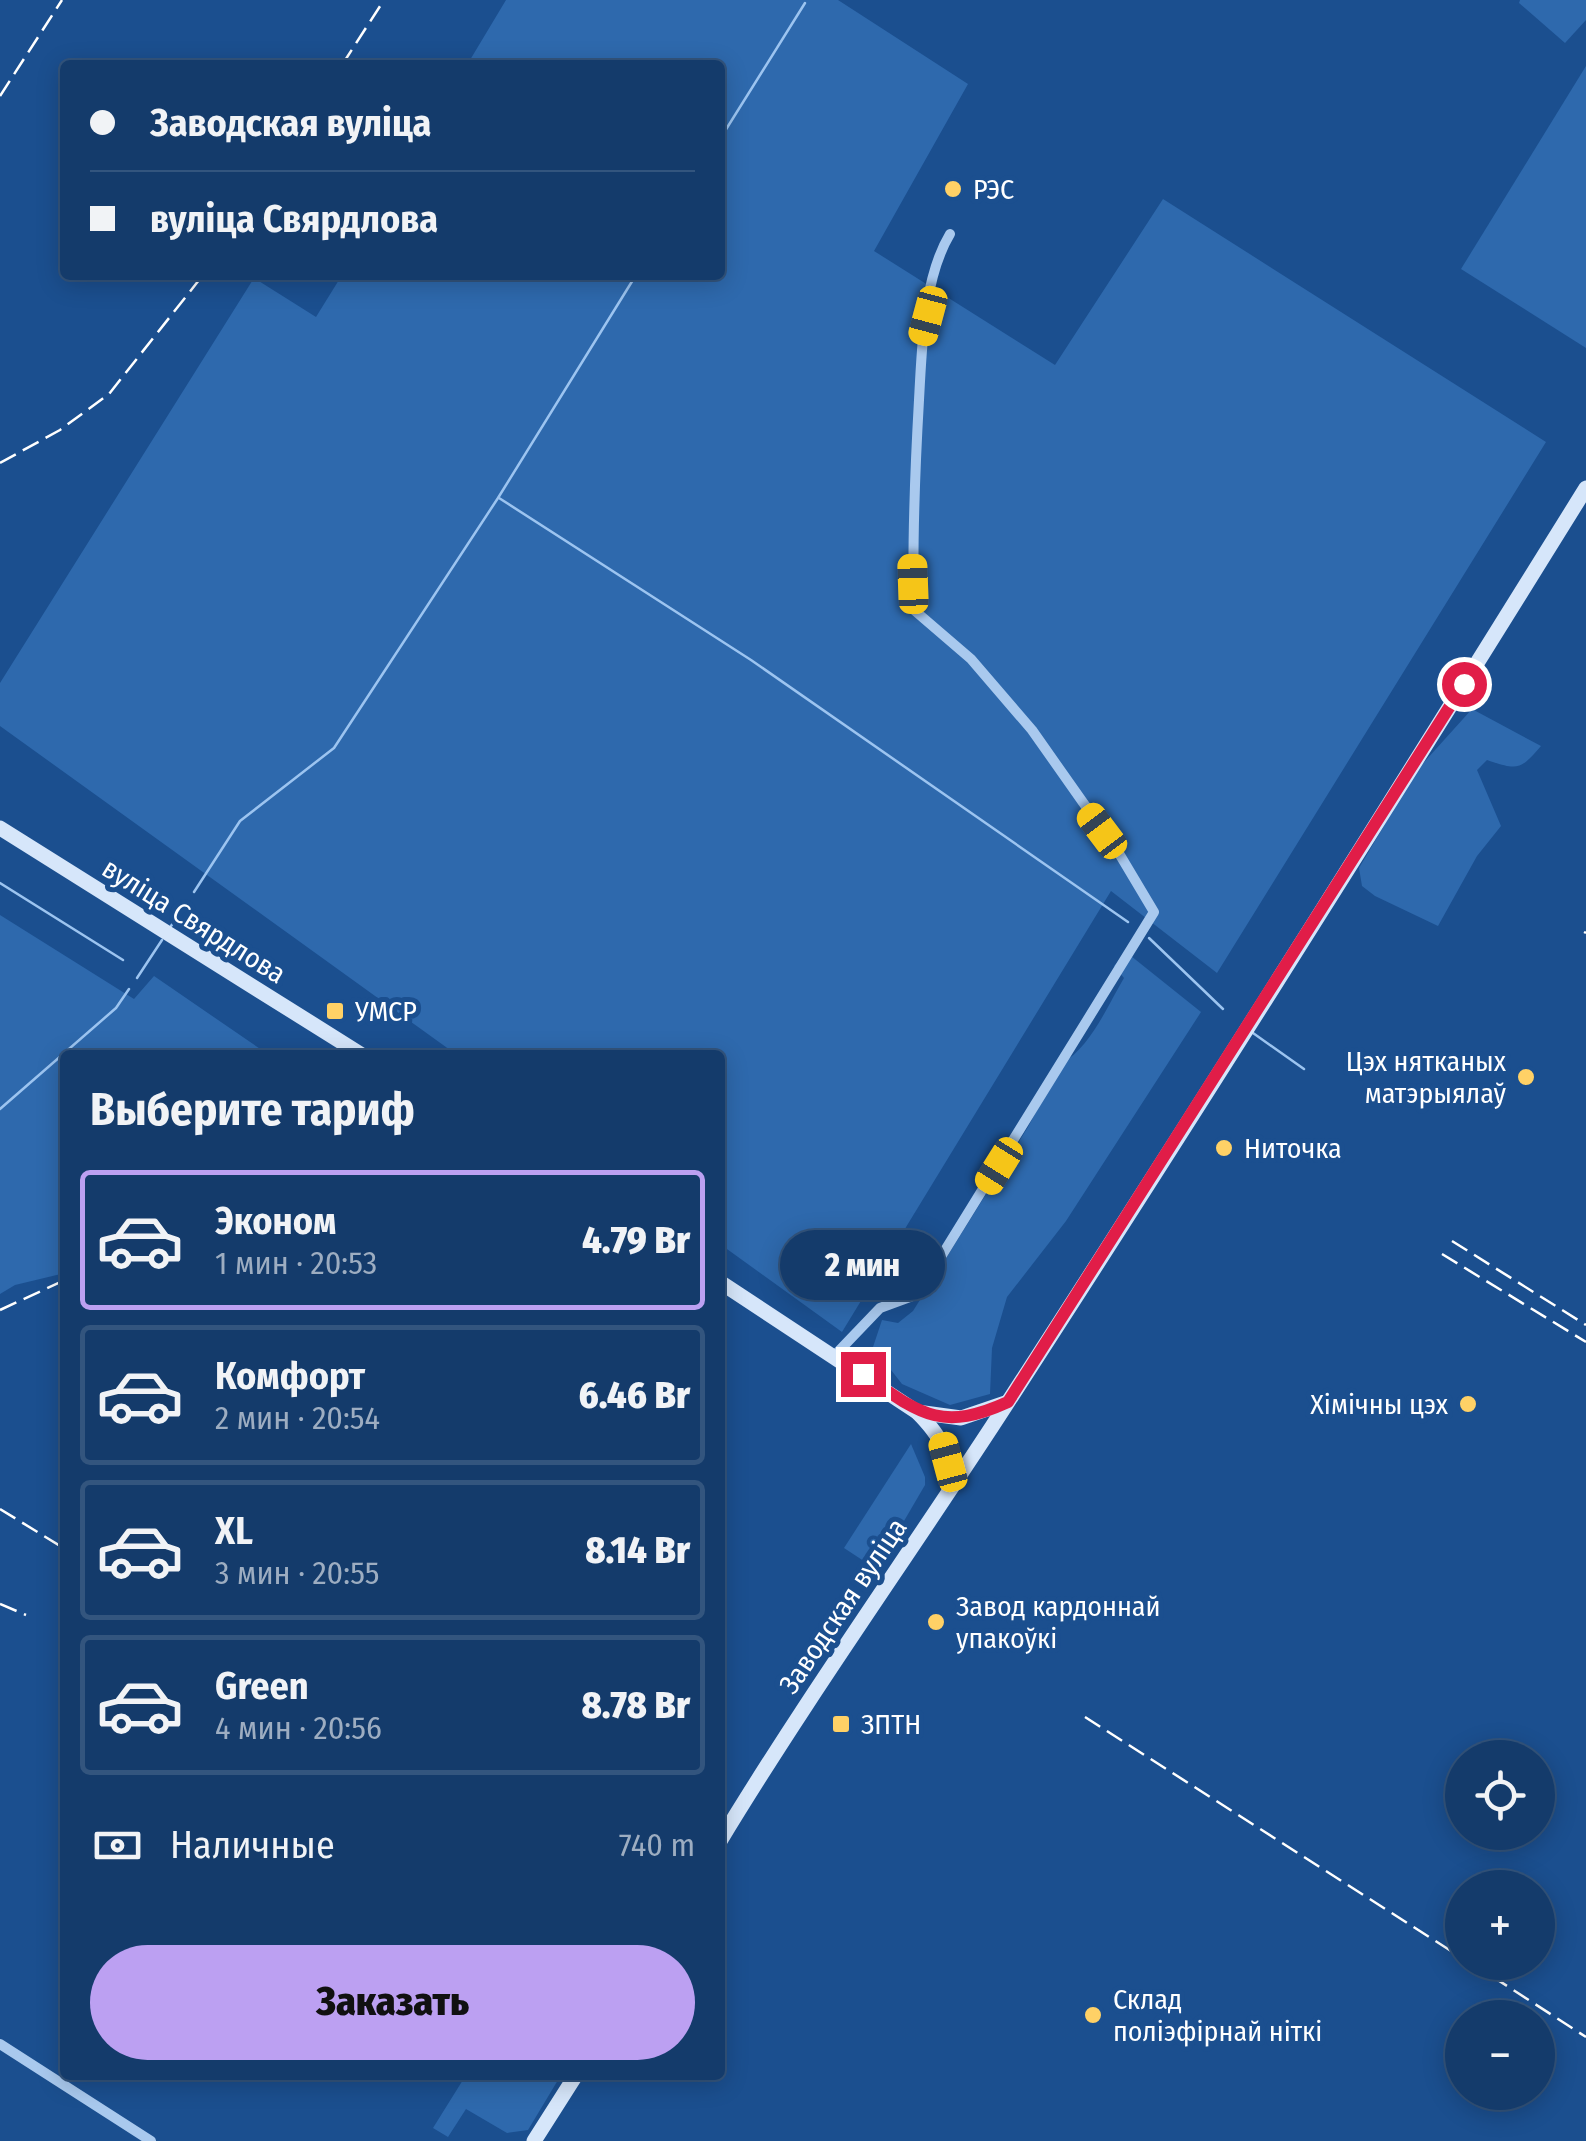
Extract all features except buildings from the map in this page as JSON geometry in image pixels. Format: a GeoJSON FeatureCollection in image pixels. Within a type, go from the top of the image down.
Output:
{"type":"FeatureCollection","features":[{"type":"Feature","properties":{"kind":"main road","name":"Заводская вуліца"},"geometry":{"type":"LineString","coordinates":[[725,1832],[1008,1402],[1586,488]]}},
{"type":"Feature","properties":{"kind":"main road","name":"вуліца Свярдлова"},"geometry":{"type":"LineString","coordinates":[[0,828],[354,1050]]}},
{"type":"Feature","properties":{"kind":"main road"},"geometry":{"type":"LineString","coordinates":[[725,1285],[918,1412],[942,1440],[949,1490]]}},
{"type":"Feature","properties":{"kind":"main road"},"geometry":{"type":"LineString","coordinates":[[918,1412],[962,1418],[1008,1402]]}},
{"type":"Feature","properties":{"kind":"main road"},"geometry":{"type":"LineString","coordinates":[[534,2141],[573,2080]]}},
{"type":"Feature","properties":{"kind":"street"},"geometry":{"type":"LineString","coordinates":[[835,1355],[880,1308],[918,1294],[1154,912],[1032,730],[970,658],[914,610],[913,512],[921,344],[938,254],[950,234]]}},
{"type":"Feature","properties":{"kind":"street"},"geometry":{"type":"LineString","coordinates":[[0,2044],[151,2141]]}},
{"type":"Feature","properties":{"kind":"shaded area"},"geometry":{"type":"Polygon","coordinates":[[[506,0],[838,0],[968,84],[874,251],[1055,365],[1163,199],[1546,442],[1217,973],[1111,891],[842,1332],[725,1248],[725,1050],[450,1050],[0,726],[0,683],[253,280],[316,317],[339,280],[725,280],[725,60],[470,60],[506,0]]]}},
{"type":"Feature","properties":{"kind":"shaded area"},"geometry":{"type":"Polygon","coordinates":[[[1520,0],[1586,0],[1586,20],[1565,43],[1520,0]]]}},
{"type":"Feature","properties":{"kind":"shaded area"},"geometry":{"type":"Polygon","coordinates":[[[1586,66],[1586,348],[1461,269],[1586,66]]]}},
{"type":"Feature","properties":{"kind":"shaded area"},"geometry":{"type":"Polygon","coordinates":[[[1472,709],[1541,746],[1523,764],[1505,766],[1487,760],[1477,770],[1501,826],[1477,856],[1438,926],[1375,896],[1362,886],[1359,868],[1417,770],[1472,709]]]}},
{"type":"Feature","properties":{"kind":"shaded area"},"geometry":{"type":"Polygon","coordinates":[[[0,915],[134,999],[154,976],[262,1050],[60,1050],[60,1274],[15,1285],[0,1294],[0,915]]]}},
{"type":"Feature","properties":{"kind":"shaded area"},"geometry":{"type":"Polygon","coordinates":[[[1126,952],[1201,1012],[1066,1221],[1007,1297],[992,1348],[990,1394],[950,1405],[902,1384],[873,1347],[882,1320],[898,1323],[913,1311],[1028,1127],[1062,1063],[1081,1047],[1097,1025],[1124,978],[1114,966],[1126,952]]]}},
{"type":"Feature","properties":{"kind":"shaded area"},"geometry":{"type":"Polygon","coordinates":[[[911,1444],[925,1485],[876,1569],[844,1548],[911,1444]]]}},
{"type":"Feature","properties":{"kind":"shaded area"},"geometry":{"type":"Polygon","coordinates":[[[463,2080],[558,2080],[528,2130],[507,2133],[466,2109],[448,2137],[433,2128],[463,2080]]]}},
{"type":"Feature","properties":{"kind":"waterway"},"geometry":{"type":"LineString","coordinates":[[725,131],[805,3]]}},
{"type":"Feature","properties":{"kind":"waterway"},"geometry":{"type":"LineString","coordinates":[[194,892],[240,821],[334,748],[498,498],[633,280]]}},
{"type":"Feature","properties":{"kind":"waterway"},"geometry":{"type":"LineString","coordinates":[[499,498],[751,660],[1128,922]]}},
{"type":"Feature","properties":{"kind":"waterway"},"geometry":{"type":"LineString","coordinates":[[0,883],[123,960]]}},
{"type":"Feature","properties":{"kind":"waterway"},"geometry":{"type":"LineString","coordinates":[[171,926],[186,904]]}},
{"type":"Feature","properties":{"kind":"waterway"},"geometry":{"type":"LineString","coordinates":[[1149,938],[1223,1009]]}},
{"type":"Feature","properties":{"kind":"waterway"},"geometry":{"type":"LineString","coordinates":[[137,978],[162,940]]}},
{"type":"Feature","properties":{"kind":"waterway"},"geometry":{"type":"LineString","coordinates":[[68,1050],[116,1008],[129,989]]}},
{"type":"Feature","properties":{"kind":"waterway"},"geometry":{"type":"LineString","coordinates":[[1253,1033],[1304,1069]]}},
{"type":"Feature","properties":{"kind":"waterway"},"geometry":{"type":"LineString","coordinates":[[0,1109],[60,1057]]}},
{"type":"Feature","properties":{"kind":"railway"},"geometry":{"type":"LineString","coordinates":[[0,96],[62,0]]}},
{"type":"Feature","properties":{"kind":"railway"},"geometry":{"type":"LineString","coordinates":[[345,60],[384,0]]}},
{"type":"Feature","properties":{"kind":"railway"},"geometry":{"type":"LineString","coordinates":[[0,463],[60,430],[109,394],[199,280]]}},
{"type":"Feature","properties":{"kind":"railway"},"geometry":{"type":"LineString","coordinates":[[1452,1241],[1586,1325]]}},
{"type":"Feature","properties":{"kind":"railway"},"geometry":{"type":"LineString","coordinates":[[1442,1254],[1586,1342]]}},
{"type":"Feature","properties":{"kind":"railway"},"geometry":{"type":"LineString","coordinates":[[0,1310],[60,1282]]}},
{"type":"Feature","properties":{"kind":"railway"},"geometry":{"type":"LineString","coordinates":[[0,1509],[60,1546]]}},
{"type":"Feature","properties":{"kind":"railway"},"geometry":{"type":"LineString","coordinates":[[0,1604],[26,1615]]}},
{"type":"Feature","properties":{"kind":"railway"},"geometry":{"type":"LineString","coordinates":[[1085,1717],[1445,1947]]}},
{"type":"Feature","properties":{"kind":"railway"},"geometry":{"type":"LineString","coordinates":[[1498,1980],[1586,2037]]}},
{"type":"Feature","properties":{"kind":"place","name":"РЭС"},"geometry":{"type":"Point","coordinates":[953,189]}},
{"type":"Feature","properties":{"kind":"place","name":"УМСР"},"geometry":{"type":"Point","coordinates":[335,1011]}},
{"type":"Feature","properties":{"kind":"place","name":"Цэх нятканых матэрыялаў"},"geometry":{"type":"Point","coordinates":[1526,1077]}},
{"type":"Feature","properties":{"kind":"place","name":"Ниточка"},"geometry":{"type":"Point","coordinates":[1224,1148]}},
{"type":"Feature","properties":{"kind":"place","name":"Хімічны цэх"},"geometry":{"type":"Point","coordinates":[1468,1404]}},
{"type":"Feature","properties":{"kind":"place","name":"Завод кардоннай упакоўкі"},"geometry":{"type":"Point","coordinates":[936,1622]}},
{"type":"Feature","properties":{"kind":"place","name":"ЗПТН"},"geometry":{"type":"Point","coordinates":[841,1724]}},
{"type":"Feature","properties":{"kind":"place","name":"Склад поліэфірнай ніткі"},"geometry":{"type":"Point","coordinates":[1093,2015]}},
{"type":"Feature","properties":{"kind":"route"},"geometry":{"type":"LineString","coordinates":[[863,1374],[918,1412],[962,1418],[1008,1402],[1464,684]]}}]}
